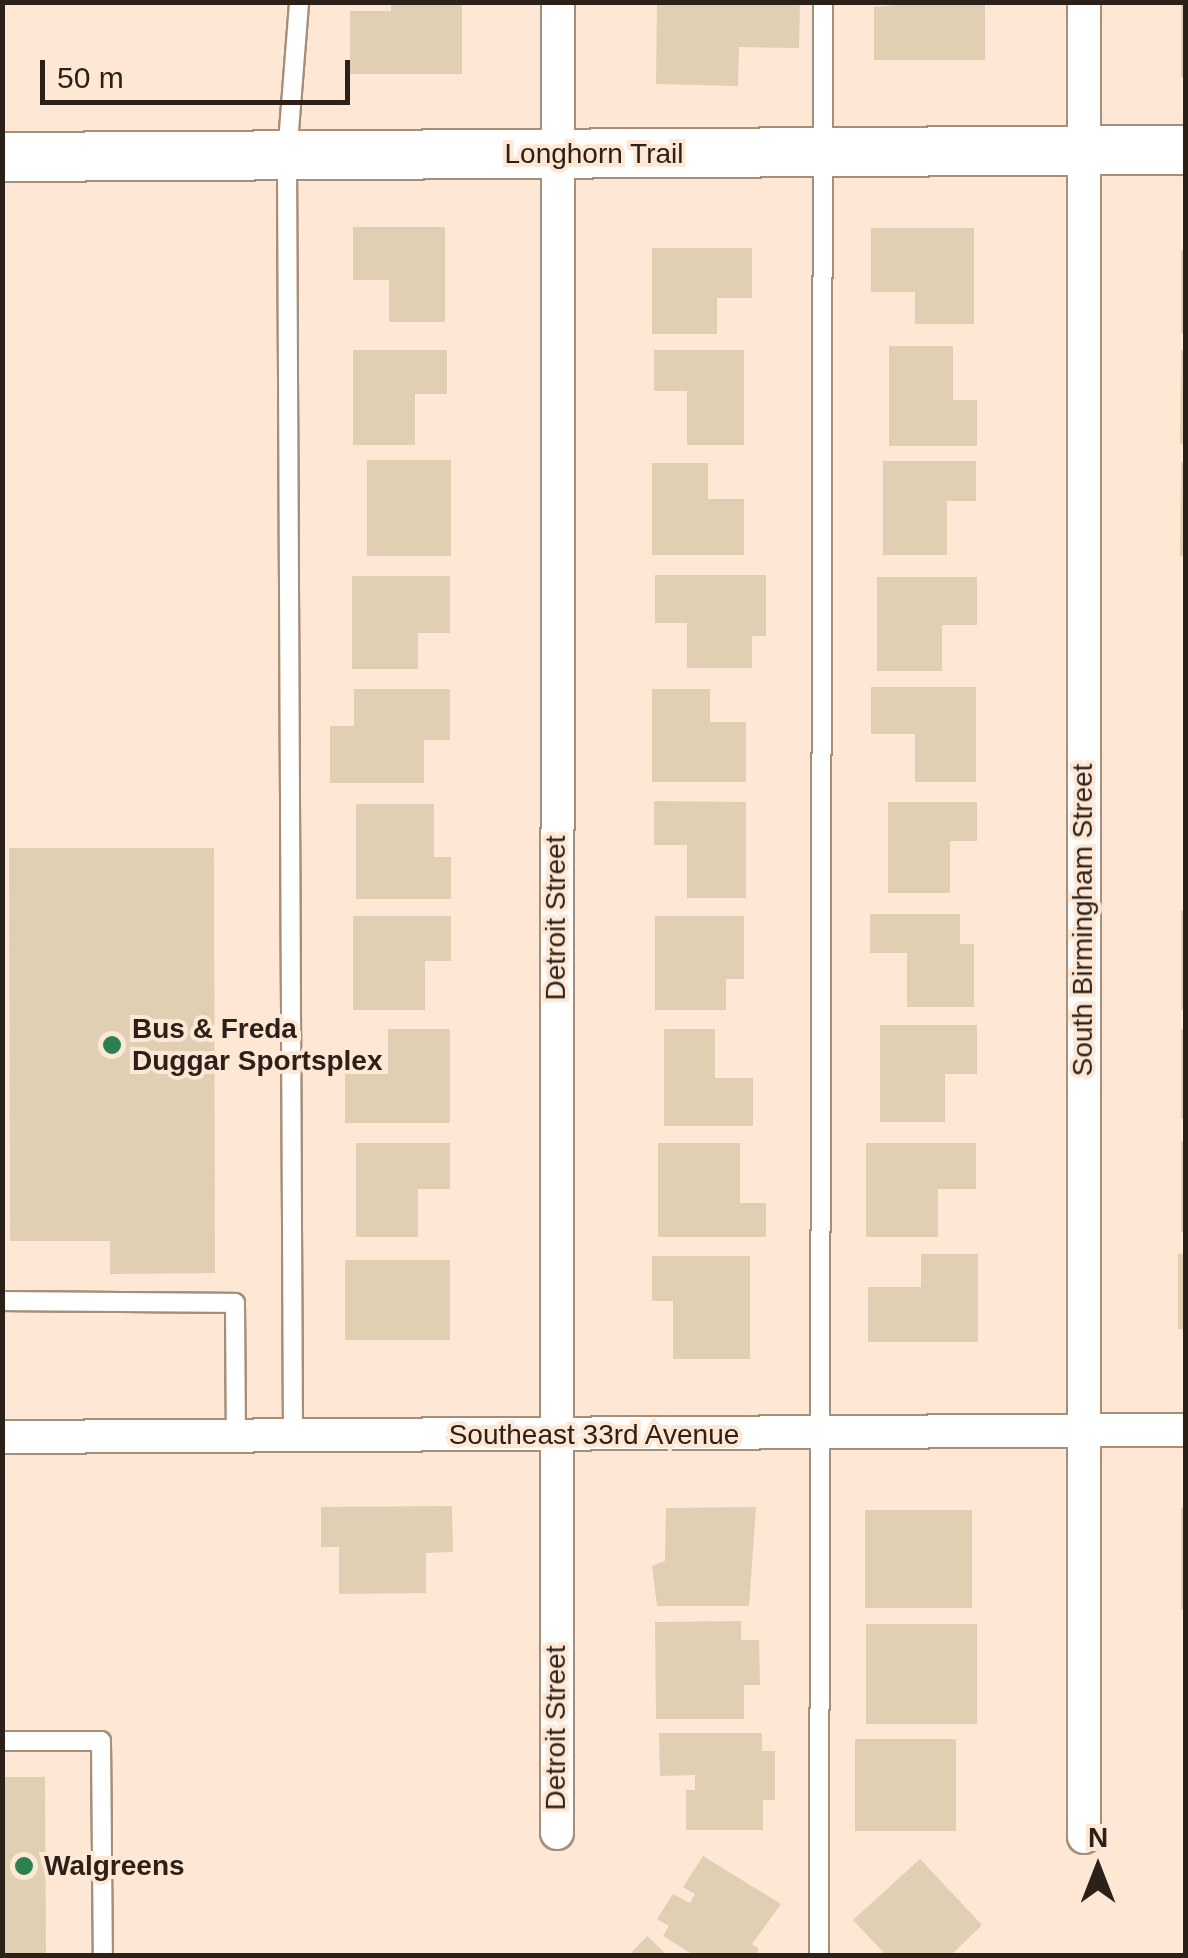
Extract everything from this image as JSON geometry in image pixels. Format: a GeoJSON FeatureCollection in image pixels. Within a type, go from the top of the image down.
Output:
{"type":"FeatureCollection","features":[{"type":"Feature","properties":{"kind":"street","name":"Detroit Street"},"geometry":{"type":"LineString","coordinates":[[557,1832],[558,2]]}},
{"type":"Feature","properties":{"kind":"street","name":"South Birmingham Street"},"geometry":{"type":"LineString","coordinates":[[1084,2],[1084,1838]]}},
{"type":"Feature","properties":{"kind":"street","name":"Longhorn Trail"},"geometry":{"type":"LineString","coordinates":[[2,157],[1186,150]]}},
{"type":"Feature","properties":{"kind":"street","name":"Southeast 33rd Avenue"},"geometry":{"type":"LineString","coordinates":[[2,1437],[1186,1430]]}},
{"type":"Feature","properties":{"kind":"lane"},"geometry":{"type":"LineString","coordinates":[[293,1436],[288,156],[299,2]]}},
{"type":"Feature","properties":{"kind":"lane"},"geometry":{"type":"LineString","coordinates":[[819,1956],[824,2]]}},
{"type":"Feature","properties":{"kind":"lane"},"geometry":{"type":"LineString","coordinates":[[2,1302],[235,1303],[236,1436]]}},
{"type":"Feature","properties":{"kind":"lane"},"geometry":{"type":"LineString","coordinates":[[2,1741],[101,1741],[104,1956]]}},
{"type":"Feature","properties":{"kind":"building"},"geometry":{"type":"Polygon","coordinates":[[[391,2],[462,2],[462,74],[350,74],[350,11],[391,11],[391,2]]]}},
{"type":"Feature","properties":{"kind":"building"},"geometry":{"type":"Polygon","coordinates":[[[657,2],[800,2],[799,48],[739,47],[738,86],[656,84],[657,2]]]}},
{"type":"Feature","properties":{"kind":"building"},"geometry":{"type":"Polygon","coordinates":[[[985,2],[985,60],[874,60],[874,7],[985,2]]]}},
{"type":"Feature","properties":{"kind":"building"},"geometry":{"type":"Polygon","coordinates":[[[1181,2],[1186,2],[1186,77],[1181,77],[1181,2]]]}},
{"type":"Feature","properties":{"kind":"building"},"geometry":{"type":"Polygon","coordinates":[[[353,227],[445,227],[445,322],[389,322],[389,280],[353,280],[353,227]]]}},
{"type":"Feature","properties":{"kind":"building"},"geometry":{"type":"Polygon","coordinates":[[[871,228],[974,228],[974,324],[915,324],[915,292],[871,292],[871,228]]]}},
{"type":"Feature","properties":{"kind":"building"},"geometry":{"type":"Polygon","coordinates":[[[652,248],[752,248],[752,298],[717,298],[717,334],[652,334],[652,248]]]}},
{"type":"Feature","properties":{"kind":"building"},"geometry":{"type":"Polygon","coordinates":[[[1181,250],[1186,250],[1186,333],[1181,333],[1181,250]]]}},
{"type":"Feature","properties":{"kind":"building"},"geometry":{"type":"Polygon","coordinates":[[[889,346],[953,346],[953,400],[977,400],[977,446],[889,446],[889,346]]]}},
{"type":"Feature","properties":{"kind":"building"},"geometry":{"type":"Polygon","coordinates":[[[353,350],[447,350],[447,394],[415,394],[415,445],[353,445],[353,350]]]}},
{"type":"Feature","properties":{"kind":"building"},"geometry":{"type":"Polygon","coordinates":[[[654,350],[744,350],[744,445],[687,445],[687,391],[654,391],[654,350]]]}},
{"type":"Feature","properties":{"kind":"building"},"geometry":{"type":"Polygon","coordinates":[[[1181,350],[1186,350],[1186,444],[1180,444],[1181,350]]]}},
{"type":"Feature","properties":{"kind":"building"},"geometry":{"type":"Polygon","coordinates":[[[367,460],[451,460],[451,556],[367,556],[367,460]]]}},
{"type":"Feature","properties":{"kind":"building"},"geometry":{"type":"Polygon","coordinates":[[[883,461],[976,461],[976,501],[947,501],[947,555],[883,555],[883,461]]]}},
{"type":"Feature","properties":{"kind":"building"},"geometry":{"type":"Polygon","coordinates":[[[1181,462],[1186,462],[1186,556],[1180,556],[1181,462]]]}},
{"type":"Feature","properties":{"kind":"building"},"geometry":{"type":"Polygon","coordinates":[[[652,463],[708,463],[708,499],[744,499],[744,555],[652,555],[652,463]]]}},
{"type":"Feature","properties":{"kind":"building"},"geometry":{"type":"Polygon","coordinates":[[[655,575],[766,575],[766,636],[752,636],[752,668],[687,668],[687,623],[655,623],[655,575]]]}},
{"type":"Feature","properties":{"kind":"building"},"geometry":{"type":"Polygon","coordinates":[[[352,576],[450,576],[450,633],[418,633],[418,669],[352,669],[352,576]]]}},
{"type":"Feature","properties":{"kind":"building"},"geometry":{"type":"Polygon","coordinates":[[[877,577],[977,577],[977,625],[942,625],[942,671],[877,671],[877,577]]]}},
{"type":"Feature","properties":{"kind":"building"},"geometry":{"type":"Polygon","coordinates":[[[871,687],[976,687],[976,782],[915,782],[915,734],[871,734],[871,687]]]}},
{"type":"Feature","properties":{"kind":"building"},"geometry":{"type":"Polygon","coordinates":[[[354,689],[450,689],[450,740],[424,740],[424,783],[330,783],[330,726],[354,726],[354,689]]]}},
{"type":"Feature","properties":{"kind":"building"},"geometry":{"type":"Polygon","coordinates":[[[652,689],[710,689],[710,722],[746,722],[746,782],[652,782],[652,689]]]}},
{"type":"Feature","properties":{"kind":"building"},"geometry":{"type":"Polygon","coordinates":[[[654,801],[746,802],[746,898],[687,898],[687,845],[654,845],[654,801]]]}},
{"type":"Feature","properties":{"kind":"building"},"geometry":{"type":"Polygon","coordinates":[[[888,802],[977,802],[977,841],[950,841],[950,893],[888,893],[888,802]]]}},
{"type":"Feature","properties":{"kind":"building"},"geometry":{"type":"Polygon","coordinates":[[[356,804],[434,804],[434,857],[451,857],[451,899],[356,899],[356,804]]]}},
{"type":"Feature","properties":{"kind":"building","name":"Bus & Freda Duggar Sportsplex"},"geometry":{"type":"Polygon","coordinates":[[[9,848],[214,848],[215,1273],[110,1274],[110,1241],[10,1241],[9,848]]]}},
{"type":"Feature","properties":{"kind":"building"},"geometry":{"type":"Polygon","coordinates":[[[1181,911],[1186,911],[1186,1010],[1181,1010],[1181,911]]]}},
{"type":"Feature","properties":{"kind":"building"},"geometry":{"type":"Polygon","coordinates":[[[870,914],[960,914],[960,944],[974,944],[974,1007],[907,1007],[907,953],[870,953],[870,914]]]}},
{"type":"Feature","properties":{"kind":"building"},"geometry":{"type":"Polygon","coordinates":[[[353,916],[451,916],[451,961],[425,961],[425,1010],[353,1010],[353,916]]]}},
{"type":"Feature","properties":{"kind":"building"},"geometry":{"type":"Polygon","coordinates":[[[655,916],[744,916],[744,979],[726,979],[726,1010],[655,1010],[655,916]]]}},
{"type":"Feature","properties":{"kind":"building"},"geometry":{"type":"Polygon","coordinates":[[[880,1025],[977,1025],[977,1074],[945,1074],[945,1122],[880,1122],[880,1025]]]}},
{"type":"Feature","properties":{"kind":"building"},"geometry":{"type":"Polygon","coordinates":[[[388,1029],[450,1029],[450,1123],[345,1123],[345,1074],[388,1074],[388,1029]]]}},
{"type":"Feature","properties":{"kind":"building"},"geometry":{"type":"Polygon","coordinates":[[[664,1029],[715,1029],[715,1078],[753,1078],[753,1126],[664,1126],[664,1029]]]}},
{"type":"Feature","properties":{"kind":"building"},"geometry":{"type":"Polygon","coordinates":[[[1181,1029],[1186,1029],[1186,1119],[1181,1119],[1181,1029]]]}},
{"type":"Feature","properties":{"kind":"building"},"geometry":{"type":"Polygon","coordinates":[[[1181,1141],[1186,1141],[1186,1232],[1181,1232],[1181,1141]]]}},
{"type":"Feature","properties":{"kind":"building"},"geometry":{"type":"Polygon","coordinates":[[[356,1143],[450,1143],[450,1189],[418,1189],[418,1237],[356,1237],[356,1143]]]}},
{"type":"Feature","properties":{"kind":"building"},"geometry":{"type":"Polygon","coordinates":[[[658,1143],[740,1143],[740,1203],[766,1203],[766,1237],[658,1237],[658,1143]]]}},
{"type":"Feature","properties":{"kind":"building"},"geometry":{"type":"Polygon","coordinates":[[[866,1143],[976,1143],[976,1189],[938,1189],[938,1237],[866,1237],[866,1143]]]}},
{"type":"Feature","properties":{"kind":"building"},"geometry":{"type":"Polygon","coordinates":[[[921,1254],[978,1254],[978,1342],[868,1342],[868,1287],[921,1287],[921,1254]]]}},
{"type":"Feature","properties":{"kind":"building"},"geometry":{"type":"Polygon","coordinates":[[[1178,1254],[1186,1254],[1186,1329],[1178,1329],[1178,1254]]]}},
{"type":"Feature","properties":{"kind":"building"},"geometry":{"type":"Polygon","coordinates":[[[652,1256],[750,1256],[750,1359],[673,1359],[673,1301],[652,1301],[652,1256]]]}},
{"type":"Feature","properties":{"kind":"building"},"geometry":{"type":"Polygon","coordinates":[[[345,1260],[450,1260],[450,1340],[345,1340],[345,1260]]]}},
{"type":"Feature","properties":{"kind":"building"},"geometry":{"type":"Polygon","coordinates":[[[452,1506],[453,1552],[426,1553],[426,1593],[339,1594],[339,1547],[321,1547],[321,1507],[452,1506]]]}},
{"type":"Feature","properties":{"kind":"building"},"geometry":{"type":"Polygon","coordinates":[[[756,1507],[749,1606],[657,1606],[652,1566],[665,1561],[666,1508],[756,1507]]]}},
{"type":"Feature","properties":{"kind":"building"},"geometry":{"type":"Polygon","coordinates":[[[1181,1508],[1186,1508],[1186,1609],[1181,1609],[1181,1508]]]}},
{"type":"Feature","properties":{"kind":"building"},"geometry":{"type":"Polygon","coordinates":[[[865,1510],[972,1510],[972,1608],[865,1608],[865,1510]]]}},
{"type":"Feature","properties":{"kind":"building"},"geometry":{"type":"Polygon","coordinates":[[[741,1621],[741,1640],[759,1640],[760,1685],[744,1685],[744,1719],[656,1719],[655,1622],[741,1621]]]}},
{"type":"Feature","properties":{"kind":"building"},"geometry":{"type":"Polygon","coordinates":[[[866,1624],[977,1624],[977,1724],[866,1724],[866,1624]]]}},
{"type":"Feature","properties":{"kind":"building"},"geometry":{"type":"Polygon","coordinates":[[[659,1733],[762,1733],[762,1751],[775,1751],[775,1800],[763,1800],[763,1830],[686,1830],[686,1790],[695,1790],[695,1775],[660,1776],[659,1733]]]}},
{"type":"Feature","properties":{"kind":"building"},"geometry":{"type":"Polygon","coordinates":[[[855,1739],[956,1739],[956,1831],[855,1831],[855,1739]]]}},
{"type":"Feature","properties":{"kind":"building","name":"Walgreens"},"geometry":{"type":"Polygon","coordinates":[[[2,1777],[45,1777],[46,1956],[2,1956],[2,1777]]]}},
{"type":"Feature","properties":{"kind":"building"},"geometry":{"type":"Polygon","coordinates":[[[703,1856],[781,1904],[752,1944],[759,1949],[755,1956],[695,1956],[663,1936],[669,1926],[657,1919],[673,1894],[690,1903],[695,1894],[683,1887],[703,1856]]]}},
{"type":"Feature","properties":{"kind":"building"},"geometry":{"type":"Polygon","coordinates":[[[920,1859],[982,1925],[950,1956],[879,1956],[883,1952],[853,1920],[920,1859]]]}},
{"type":"Feature","properties":{"kind":"building"},"geometry":{"type":"Polygon","coordinates":[[[647,1936],[668,1956],[628,1956],[647,1936]]]}},
{"type":"Feature","properties":{"kind":"place","name":"Bus & Freda Duggar Sportsplex"},"geometry":{"type":"Point","coordinates":[112,1045]}},
{"type":"Feature","properties":{"kind":"place","name":"Walgreens"},"geometry":{"type":"Point","coordinates":[24,1866]}}]}
